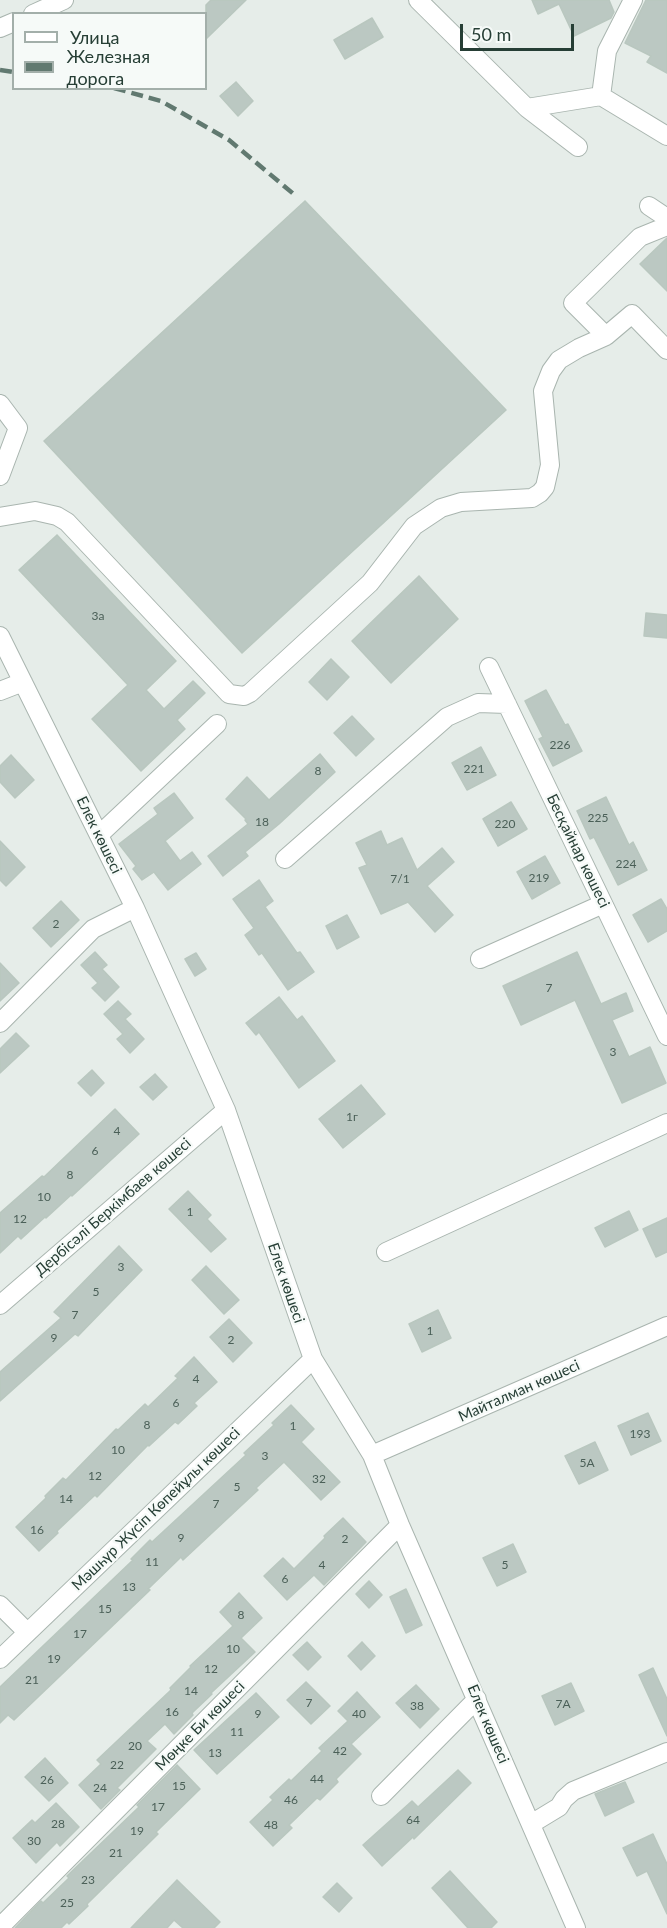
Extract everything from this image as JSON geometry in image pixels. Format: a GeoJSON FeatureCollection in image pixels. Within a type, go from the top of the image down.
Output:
{"type":"FeatureCollection","features":[{"type":"Feature","properties":{"kind":"street"},"geometry":{"type":"LineString","coordinates":[[37,12],[64,0]]}},
{"type":"Feature","properties":{"kind":"street"},"geometry":{"type":"LineString","coordinates":[[418,0],[527,108],[578,147]]}},
{"type":"Feature","properties":{"kind":"street"},"geometry":{"type":"LineString","coordinates":[[601,96],[606,51],[633,0]]}},
{"type":"Feature","properties":{"kind":"street"},"geometry":{"type":"LineString","coordinates":[[527,108],[601,96],[667,136]]}},
{"type":"Feature","properties":{"kind":"street"},"geometry":{"type":"LineString","coordinates":[[649,206],[667,218]]}},
{"type":"Feature","properties":{"kind":"street"},"geometry":{"type":"LineString","coordinates":[[606,336],[573,303],[640,237],[667,226]]}},
{"type":"Feature","properties":{"kind":"street"},"geometry":{"type":"LineString","coordinates":[[0,516],[35,511],[57,516],[67,522],[229,694],[244,696],[370,583],[414,526],[441,508],[461,502],[532,498],[540,493],[545,487],[550,465],[543,391],[551,371],[559,360],[606,336],[632,314],[667,350]]}},
{"type":"Feature","properties":{"kind":"street"},"geometry":{"type":"LineString","coordinates":[[0,404],[18,428],[0,476]]}},
{"type":"Feature","properties":{"kind":"street","name":"Елек көшесі"},"geometry":{"type":"LineString","coordinates":[[0,636],[135,908],[226,1110],[313,1359],[372,1455],[400,1525],[576,1928]]}},
{"type":"Feature","properties":{"kind":"street","name":"Бесқайнар көшесі"},"geometry":{"type":"LineString","coordinates":[[489,667],[667,1036]]}},
{"type":"Feature","properties":{"kind":"street"},"geometry":{"type":"LineString","coordinates":[[0,691],[23,682]]}},
{"type":"Feature","properties":{"kind":"street"},"geometry":{"type":"LineString","coordinates":[[285,859],[447,717],[478,703],[507,704]]}},
{"type":"Feature","properties":{"kind":"street"},"geometry":{"type":"LineString","coordinates":[[99,835],[217,724]]}},
{"type":"Feature","properties":{"kind":"street"},"geometry":{"type":"LineString","coordinates":[[480,959],[603,904]]}},
{"type":"Feature","properties":{"kind":"street"},"geometry":{"type":"LineString","coordinates":[[0,1023],[93,929],[135,908]]}},
{"type":"Feature","properties":{"kind":"street","name":"Дербісәлі Беркімбаев көшесі"},"geometry":{"type":"LineString","coordinates":[[0,1305],[226,1110]]}},
{"type":"Feature","properties":{"kind":"street"},"geometry":{"type":"LineString","coordinates":[[386,1252],[667,1123]]}},
{"type":"Feature","properties":{"kind":"street","name":"Майталман көшесі"},"geometry":{"type":"LineString","coordinates":[[372,1455],[667,1326]]}},
{"type":"Feature","properties":{"kind":"street","name":"Мәшһүр Жүсіп Көпейұлы көшесі"},"geometry":{"type":"LineString","coordinates":[[0,1659],[313,1359]]}},
{"type":"Feature","properties":{"kind":"street","name":"Мөңке Би көшесі"},"geometry":{"type":"LineString","coordinates":[[0,1927],[400,1525]]}},
{"type":"Feature","properties":{"kind":"street"},"geometry":{"type":"LineString","coordinates":[[0,1605],[27,1632]]}},
{"type":"Feature","properties":{"kind":"street"},"geometry":{"type":"LineString","coordinates":[[381,1797],[477,1699]]}},
{"type":"Feature","properties":{"kind":"street"},"geometry":{"type":"LineString","coordinates":[[531,1824],[559,1808],[564,1799],[573,1791],[667,1752]]}},
{"type":"Feature","properties":{"kind":"building"},"geometry":{"type":"Polygon","coordinates":[[[211,0],[246,0],[207,38],[206,5],[211,0]]]}},
{"type":"Feature","properties":{"kind":"building"},"geometry":{"type":"Polygon","coordinates":[[[532,0],[609,0],[614,12],[611,18],[574,36],[559,4],[538,14],[532,0]]]}},
{"type":"Feature","properties":{"kind":"building"},"geometry":{"type":"Polygon","coordinates":[[[646,0],[667,0],[667,73],[647,62],[651,56],[625,43],[646,0]]]}},
{"type":"Feature","properties":{"kind":"building"},"geometry":{"type":"Polygon","coordinates":[[[372,18],[383,37],[345,59],[334,40],[372,18]]]}},
{"type":"Feature","properties":{"kind":"building"},"geometry":{"type":"Polygon","coordinates":[[[236,82],[253,101],[238,116],[220,96],[236,82]]]}},
{"type":"Feature","properties":{"kind":"building"},"geometry":{"type":"Polygon","coordinates":[[[305,201],[506,410],[242,653],[44,441],[305,201]]]}},
{"type":"Feature","properties":{"kind":"building"},"geometry":{"type":"Polygon","coordinates":[[[667,238],[667,291],[640,264],[667,238]]]}},
{"type":"Feature","properties":{"kind":"building"},"geometry":{"type":"Polygon","coordinates":[[[57,535],[176,661],[146,690],[164,709],[193,681],[205,693],[177,720],[185,729],[141,771],[92,719],[128,685],[19,570],[57,535]]]}},
{"type":"Feature","properties":{"kind":"building"},"geometry":{"type":"Polygon","coordinates":[[[419,576],[458,619],[391,683],[352,641],[419,576]]]}},
{"type":"Feature","properties":{"kind":"building"},"geometry":{"type":"Polygon","coordinates":[[[646,613],[667,615],[667,638],[644,636],[646,613]]]}},
{"type":"Feature","properties":{"kind":"building"},"geometry":{"type":"Polygon","coordinates":[[[331,659],[349,677],[327,700],[309,682],[331,659]]]}},
{"type":"Feature","properties":{"kind":"building"},"geometry":{"type":"Polygon","coordinates":[[[546,690],[582,751],[553,766],[539,739],[543,737],[525,701],[546,690]]]}},
{"type":"Feature","properties":{"kind":"building"},"geometry":{"type":"Polygon","coordinates":[[[352,716],[374,739],[356,756],[334,733],[352,716]]]}},
{"type":"Feature","properties":{"kind":"building"},"geometry":{"type":"Polygon","coordinates":[[[481,747],[496,775],[467,790],[452,763],[481,747]]]}},
{"type":"Feature","properties":{"kind":"building"},"geometry":{"type":"Polygon","coordinates":[[[320,754],[335,772],[245,852],[248,856],[223,876],[208,856],[248,824],[246,819],[226,799],[247,777],[269,800],[320,754]]]}},
{"type":"Feature","properties":{"kind":"building"},"geometry":{"type":"Polygon","coordinates":[[[11,755],[34,780],[15,798],[0,782],[0,766],[11,755]]]}},
{"type":"Feature","properties":{"kind":"building"},"geometry":{"type":"Polygon","coordinates":[[[174,793],[193,818],[165,841],[180,861],[192,852],[201,864],[168,890],[154,872],[142,880],[133,869],[136,866],[119,844],[158,814],[154,808],[174,793]]]}},
{"type":"Feature","properties":{"kind":"building"},"geometry":{"type":"Polygon","coordinates":[[[606,797],[629,845],[633,842],[647,870],[618,885],[594,837],[590,839],[577,811],[606,797]]]}},
{"type":"Feature","properties":{"kind":"building"},"geometry":{"type":"Polygon","coordinates":[[[511,802],[527,829],[498,846],[483,819],[511,802]]]}},
{"type":"Feature","properties":{"kind":"building"},"geometry":{"type":"Polygon","coordinates":[[[381,831],[387,845],[402,838],[417,870],[442,848],[454,862],[427,886],[453,915],[435,932],[408,902],[381,914],[359,868],[367,865],[356,843],[381,831]]]}},
{"type":"Feature","properties":{"kind":"building"},"geometry":{"type":"Polygon","coordinates":[[[0,841],[25,867],[6,886],[0,880],[0,841]]]}},
{"type":"Feature","properties":{"kind":"building"},"geometry":{"type":"Polygon","coordinates":[[[545,856],[560,883],[532,899],[517,872],[545,856]]]}},
{"type":"Feature","properties":{"kind":"building"},"geometry":{"type":"Polygon","coordinates":[[[259,880],[273,901],[265,907],[297,953],[300,952],[314,972],[288,990],[262,953],[259,955],[245,935],[254,928],[233,899],[259,880]]]}},
{"type":"Feature","properties":{"kind":"building"},"geometry":{"type":"Polygon","coordinates":[[[661,899],[667,909],[667,931],[648,942],[633,915],[661,899]]]}},
{"type":"Feature","properties":{"kind":"building"},"geometry":{"type":"Polygon","coordinates":[[[61,901],[79,920],[51,947],[33,928],[61,901]]]}},
{"type":"Feature","properties":{"kind":"building"},"geometry":{"type":"Polygon","coordinates":[[[347,915],[359,937],[337,949],[326,926],[347,915]]]}},
{"type":"Feature","properties":{"kind":"building"},"geometry":{"type":"Polygon","coordinates":[[[95,952],[107,965],[102,969],[119,987],[105,1001],[92,988],[98,983],[81,965],[95,952]]]}},
{"type":"Feature","properties":{"kind":"building"},"geometry":{"type":"Polygon","coordinates":[[[577,952],[601,1004],[626,993],[633,1011],[612,1020],[629,1057],[650,1047],[666,1083],[622,1103],[575,1000],[521,1025],[503,986],[577,952]]]}},
{"type":"Feature","properties":{"kind":"building"},"geometry":{"type":"Polygon","coordinates":[[[196,953],[206,969],[195,976],[185,959],[196,953]]]}},
{"type":"Feature","properties":{"kind":"building"},"geometry":{"type":"Polygon","coordinates":[[[0,963],[19,983],[0,1001],[0,963]]]}},
{"type":"Feature","properties":{"kind":"building"},"geometry":{"type":"Polygon","coordinates":[[[279,997],[297,1020],[302,1016],[335,1061],[299,1088],[259,1032],[256,1035],[246,1023],[279,997]]]}},
{"type":"Feature","properties":{"kind":"building"},"geometry":{"type":"Polygon","coordinates":[[[118,1001],[131,1014],[125,1019],[144,1039],[130,1053],[117,1039],[123,1034],[104,1014],[118,1001]]]}},
{"type":"Feature","properties":{"kind":"building"},"geometry":{"type":"Polygon","coordinates":[[[16,1033],[29,1046],[0,1073],[0,1049],[16,1033]]]}},
{"type":"Feature","properties":{"kind":"building"},"geometry":{"type":"Polygon","coordinates":[[[92,1070],[104,1083],[91,1096],[78,1083],[92,1070]]]}},
{"type":"Feature","properties":{"kind":"building"},"geometry":{"type":"Polygon","coordinates":[[[155,1074],[167,1087],[153,1100],[140,1087],[155,1074]]]}},
{"type":"Feature","properties":{"kind":"building"},"geometry":{"type":"Polygon","coordinates":[[[361,1085],[385,1114],[343,1148],[319,1119],[361,1085]]]}},
{"type":"Feature","properties":{"kind":"building"},"geometry":{"type":"Polygon","coordinates":[[[115,1109],[139,1134],[72,1196],[21,1239],[18,1236],[0,1253],[0,1213],[42,1176],[44,1177],[115,1109]]]}},
{"type":"Feature","properties":{"kind":"building"},"geometry":{"type":"Polygon","coordinates":[[[188,1191],[211,1215],[207,1219],[226,1239],[211,1252],[169,1209],[188,1191]]]}},
{"type":"Feature","properties":{"kind":"building"},"geometry":{"type":"Polygon","coordinates":[[[629,1211],[638,1230],[605,1247],[595,1228],[629,1211]]]}},
{"type":"Feature","properties":{"kind":"building"},"geometry":{"type":"Polygon","coordinates":[[[667,1218],[667,1252],[656,1257],[643,1229],[667,1218]]]}},
{"type":"Feature","properties":{"kind":"building"},"geometry":{"type":"Polygon","coordinates":[[[119,1246],[142,1270],[78,1336],[75,1334],[0,1401],[0,1372],[61,1318],[54,1312],[119,1246]]]}},
{"type":"Feature","properties":{"kind":"building"},"geometry":{"type":"Polygon","coordinates":[[[206,1266],[239,1300],[224,1314],[192,1280],[206,1266]]]}},
{"type":"Feature","properties":{"kind":"building"},"geometry":{"type":"Polygon","coordinates":[[[438,1310],[451,1338],[422,1352],[409,1324],[438,1310]]]}},
{"type":"Feature","properties":{"kind":"building"},"geometry":{"type":"Polygon","coordinates":[[[229,1319],[252,1343],[233,1362],[210,1337],[229,1319]]]}},
{"type":"Feature","properties":{"kind":"building"},"geometry":{"type":"Polygon","coordinates":[[[194,1357],[217,1382],[194,1403],[197,1406],[178,1424],[175,1422],[148,1445],[39,1551],[16,1527],[63,1478],[66,1480],[116,1429],[118,1430],[145,1404],[148,1407],[178,1378],[175,1376],[194,1357]]]}},
{"type":"Feature","properties":{"kind":"building"},"geometry":{"type":"Polygon","coordinates":[[[291,1405],[314,1429],[301,1442],[340,1482],[321,1500],[284,1462],[256,1488],[258,1490],[183,1560],[181,1557],[148,1589],[150,1590],[14,1720],[8,1715],[0,1723],[0,1687],[133,1560],[131,1559],[150,1540],[152,1542],[246,1455],[244,1453],[274,1425],[272,1423],[291,1405]]]}},
{"type":"Feature","properties":{"kind":"building"},"geometry":{"type":"Polygon","coordinates":[[[648,1413],[661,1441],[631,1455],[618,1426],[648,1413]]]}},
{"type":"Feature","properties":{"kind":"building"},"geometry":{"type":"Polygon","coordinates":[[[595,1442],[608,1470],[579,1484],[565,1456],[595,1442]]]}},
{"type":"Feature","properties":{"kind":"building"},"geometry":{"type":"Polygon","coordinates":[[[343,1518],[366,1542],[324,1585],[314,1575],[287,1600],[264,1576],[283,1558],[294,1569],[343,1518]]]}},
{"type":"Feature","properties":{"kind":"building"},"geometry":{"type":"Polygon","coordinates":[[[513,1544],[526,1572],[497,1586],[483,1558],[513,1544]]]}},
{"type":"Feature","properties":{"kind":"building"},"geometry":{"type":"Polygon","coordinates":[[[369,1581],[382,1595],[369,1608],[356,1594],[369,1581]]]}},
{"type":"Feature","properties":{"kind":"building"},"geometry":{"type":"Polygon","coordinates":[[[406,1589],[422,1625],[406,1633],[390,1597],[406,1589]]]}},
{"type":"Feature","properties":{"kind":"building"},"geometry":{"type":"Polygon","coordinates":[[[239,1593],[262,1618],[241,1638],[255,1652],[211,1693],[174,1734],[165,1724],[147,1741],[156,1749],[117,1788],[120,1790],[101,1809],[79,1785],[101,1764],[97,1760],[171,1690],[170,1688],[190,1666],[233,1626],[220,1612],[239,1593]]]}},
{"type":"Feature","properties":{"kind":"building"},"geometry":{"type":"Polygon","coordinates":[[[307,1642],[321,1657],[308,1670],[293,1655],[307,1642]]]}},
{"type":"Feature","properties":{"kind":"building"},"geometry":{"type":"Polygon","coordinates":[[[362,1642],[375,1656],[361,1670],[348,1656],[362,1642]]]}},
{"type":"Feature","properties":{"kind":"building"},"geometry":{"type":"Polygon","coordinates":[[[653,1668],[667,1699],[667,1736],[639,1675],[653,1668]]]}},
{"type":"Feature","properties":{"kind":"building"},"geometry":{"type":"Polygon","coordinates":[[[306,1682],[330,1706],[311,1724],[287,1700],[306,1682]]]}},
{"type":"Feature","properties":{"kind":"building"},"geometry":{"type":"Polygon","coordinates":[[[571,1683],[584,1711],[555,1725],[542,1696],[571,1683]]]}},
{"type":"Feature","properties":{"kind":"building"},"geometry":{"type":"Polygon","coordinates":[[[416,1685],[439,1709],[420,1728],[396,1703],[416,1685]]]}},
{"type":"Feature","properties":{"kind":"building"},"geometry":{"type":"Polygon","coordinates":[[[357,1692],[380,1717],[351,1744],[361,1754],[336,1779],[338,1782],[320,1800],[317,1798],[289,1825],[292,1828],[273,1846],[250,1822],[273,1800],[270,1797],[289,1779],[291,1781],[322,1751],[319,1748],[348,1721],[338,1711],[357,1692]]]}},
{"type":"Feature","properties":{"kind":"building"},"geometry":{"type":"Polygon","coordinates":[[[256,1693],[279,1717],[217,1774],[194,1750],[256,1693]]]}},
{"type":"Feature","properties":{"kind":"building"},"geometry":{"type":"Polygon","coordinates":[[[45,1758],[68,1783],[49,1801],[25,1777],[45,1758]]]}},
{"type":"Feature","properties":{"kind":"building"},"geometry":{"type":"Polygon","coordinates":[[[177,1765],[200,1789],[87,1904],[88,1906],[69,1924],[67,1922],[61,1928],[15,1928],[41,1901],[43,1903],[69,1878],[67,1876],[139,1807],[137,1805],[177,1765]]]}},
{"type":"Feature","properties":{"kind":"building"},"geometry":{"type":"Polygon","coordinates":[[[458,1770],[471,1783],[414,1839],[413,1837],[382,1866],[363,1845],[412,1801],[418,1807],[458,1770]]]}},
{"type":"Feature","properties":{"kind":"building"},"geometry":{"type":"Polygon","coordinates":[[[625,1782],[634,1802],[605,1816],[595,1794],[625,1782]]]}},
{"type":"Feature","properties":{"kind":"building"},"geometry":{"type":"Polygon","coordinates":[[[56,1803],[79,1827],[60,1846],[57,1842],[36,1863],[13,1838],[32,1820],[35,1823],[56,1803]]]}},
{"type":"Feature","properties":{"kind":"building"},"geometry":{"type":"Polygon","coordinates":[[[653,1834],[667,1864],[667,1914],[647,1871],[637,1876],[623,1848],[653,1834]]]}},
{"type":"Feature","properties":{"kind":"building"},"geometry":{"type":"Polygon","coordinates":[[[450,1871],[497,1922],[491,1928],[468,1928],[432,1888],[450,1871]]]}},
{"type":"Feature","properties":{"kind":"building"},"geometry":{"type":"Polygon","coordinates":[[[177,1880],[220,1922],[214,1928],[183,1928],[174,1920],[167,1928],[131,1928],[177,1880]]]}},
{"type":"Feature","properties":{"kind":"building"},"geometry":{"type":"Polygon","coordinates":[[[337,1883],[352,1898],[339,1912],[323,1897],[337,1883]]]}},
{"type":"Feature","properties":{"kind":"railway"},"geometry":{"type":"LineString","coordinates":[[0,70],[12,72]]}},
{"type":"Feature","properties":{"kind":"railway"},"geometry":{"type":"LineString","coordinates":[[121,90],[161,101],[229,140],[296,196]]}}]}
